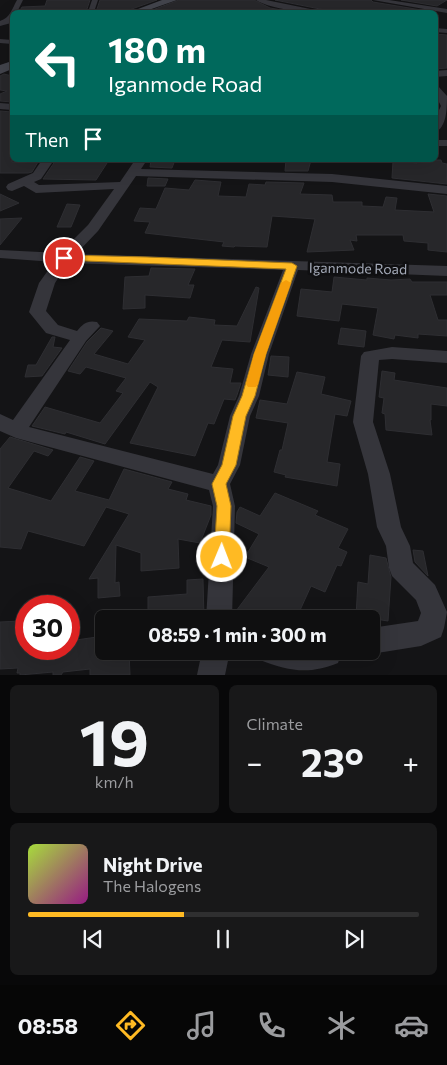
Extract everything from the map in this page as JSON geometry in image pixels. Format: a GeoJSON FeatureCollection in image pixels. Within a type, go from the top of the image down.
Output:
{"type":"FeatureCollection","features":[{"type":"Feature","properties":{"kind":"street"},"geometry":{"type":"LineString","coordinates":[[259,0],[311,10]]}},
{"type":"Feature","properties":{"kind":"street"},"geometry":{"type":"LineString","coordinates":[[264,10],[287,0]]}},
{"type":"Feature","properties":{"kind":"street"},"geometry":{"type":"LineString","coordinates":[[376,0],[447,11]]}},
{"type":"Feature","properties":{"kind":"street"},"geometry":{"type":"LineString","coordinates":[[145,10],[167,1]]}},
{"type":"Feature","properties":{"kind":"street"},"geometry":{"type":"LineString","coordinates":[[438,91],[443,97],[446,106],[438,123]]}},
{"type":"Feature","properties":{"kind":"street"},"geometry":{"type":"LineString","coordinates":[[12,187],[37,176],[47,162]]}},
{"type":"Feature","properties":{"kind":"street"},"geometry":{"type":"LineString","coordinates":[[219,484],[8,426],[86,332],[52,329],[37,312],[47,283],[64,258],[94,228],[108,204],[125,185],[137,166],[332,178],[447,190]]}},
{"type":"Feature","properties":{"kind":"street"},"geometry":{"type":"LineString","coordinates":[[27,182],[36,188],[43,189],[125,185]]}},
{"type":"Feature","properties":{"kind":"street","name":"Iganmode Road"},"geometry":{"type":"LineString","coordinates":[[0,254],[64,258],[447,271]]}},
{"type":"Feature","properties":{"kind":"street"},"geometry":{"type":"LineString","coordinates":[[219,610],[224,506],[219,484],[229,465],[240,416],[249,396],[260,354],[292,266]]}},
{"type":"Feature","properties":{"kind":"street"},"geometry":{"type":"LineString","coordinates":[[380,639],[421,633],[431,628],[434,613],[426,593],[401,568],[398,546],[389,527],[378,474],[363,422],[370,356],[392,353],[447,357]]}},
{"type":"Feature","properties":{"kind":"street"},"geometry":{"type":"LineString","coordinates":[[211,675],[214,660]]}},
{"type":"Feature","properties":{"kind":"building"},"geometry":{"type":"Polygon","coordinates":[[[47,0],[90,0],[87,10],[20,10],[22,7],[45,6],[47,0]]]}},
{"type":"Feature","properties":{"kind":"building"},"geometry":{"type":"Polygon","coordinates":[[[100,0],[157,0],[129,10],[97,10],[100,0]]]}},
{"type":"Feature","properties":{"kind":"building"},"geometry":{"type":"Polygon","coordinates":[[[179,0],[254,0],[270,8],[282,10],[152,10],[179,0]]]}},
{"type":"Feature","properties":{"kind":"building"},"geometry":{"type":"Polygon","coordinates":[[[275,0],[371,0],[373,2],[421,10],[325,10],[275,0]]]}},
{"type":"Feature","properties":{"kind":"building"},"geometry":{"type":"Polygon","coordinates":[[[401,0],[447,0],[437,6],[401,0]]]}},
{"type":"Feature","properties":{"kind":"building"},"geometry":{"type":"Polygon","coordinates":[[[438,34],[447,35],[447,68],[438,69],[438,34]]]}},
{"type":"Feature","properties":{"kind":"building"},"geometry":{"type":"Polygon","coordinates":[[[4,74],[10,76],[10,102],[0,101],[0,94],[7,91],[0,90],[0,76],[4,74]]]}},
{"type":"Feature","properties":{"kind":"building"},"geometry":{"type":"Polygon","coordinates":[[[0,111],[10,112],[10,162],[38,162],[32,172],[0,173],[0,111]]]}},
{"type":"Feature","properties":{"kind":"building"},"geometry":{"type":"Polygon","coordinates":[[[438,160],[441,160],[442,163],[447,164],[447,184],[392,178],[393,162],[438,162],[438,160]]]}},
{"type":"Feature","properties":{"kind":"building"},"geometry":{"type":"Polygon","coordinates":[[[55,162],[108,162],[96,180],[43,179],[55,162]]]}},
{"type":"Feature","properties":{"kind":"building"},"geometry":{"type":"Polygon","coordinates":[[[151,162],[174,162],[172,168],[150,167],[151,162]]]}},
{"type":"Feature","properties":{"kind":"building"},"geometry":{"type":"Polygon","coordinates":[[[286,162],[310,162],[308,171],[285,171],[286,162]]]}},
{"type":"Feature","properties":{"kind":"building"},"geometry":{"type":"Polygon","coordinates":[[[148,178],[168,179],[165,186],[147,186],[148,178]]]}},
{"type":"Feature","properties":{"kind":"building"},"geometry":{"type":"Polygon","coordinates":[[[195,180],[221,182],[218,196],[246,197],[249,184],[265,185],[266,182],[304,183],[300,194],[332,195],[333,202],[362,202],[362,206],[383,207],[386,197],[397,198],[395,210],[434,212],[428,194],[447,196],[447,252],[428,250],[428,243],[404,241],[403,235],[356,235],[357,241],[350,240],[354,250],[307,252],[315,219],[272,216],[267,247],[222,246],[224,242],[145,233],[150,222],[134,221],[140,208],[156,209],[165,188],[189,190],[195,180]]]}},
{"type":"Feature","properties":{"kind":"building"},"geometry":{"type":"Polygon","coordinates":[[[0,194],[19,203],[0,211],[0,194]]]}},
{"type":"Feature","properties":{"kind":"building"},"geometry":{"type":"Polygon","coordinates":[[[67,204],[80,205],[71,227],[57,227],[67,204]]]}},
{"type":"Feature","properties":{"kind":"building"},"geometry":{"type":"Polygon","coordinates":[[[22,218],[0,245],[0,219],[22,218]]]}},
{"type":"Feature","properties":{"kind":"building"},"geometry":{"type":"Polygon","coordinates":[[[151,268],[195,269],[188,285],[194,285],[190,298],[145,295],[145,308],[123,309],[125,277],[149,276],[151,268]]]}},
{"type":"Feature","properties":{"kind":"building"},"geometry":{"type":"Polygon","coordinates":[[[334,277],[367,280],[367,278],[410,279],[412,282],[447,282],[447,295],[430,295],[438,320],[447,320],[447,336],[418,334],[418,338],[395,335],[394,339],[373,335],[378,308],[342,304],[339,321],[297,316],[301,289],[332,292],[334,277]]]}},
{"type":"Feature","properties":{"kind":"building"},"geometry":{"type":"Polygon","coordinates":[[[256,287],[259,288],[250,342],[222,340],[211,367],[233,369],[230,383],[241,383],[237,395],[235,400],[224,399],[214,424],[208,423],[195,456],[130,443],[158,387],[150,382],[105,444],[66,432],[65,434],[32,426],[45,407],[100,423],[123,393],[116,391],[126,378],[86,367],[80,374],[68,371],[87,342],[101,328],[113,331],[94,354],[128,364],[145,340],[128,337],[139,319],[187,321],[189,317],[215,320],[214,325],[237,326],[256,287]]]}},
{"type":"Feature","properties":{"kind":"building"},"geometry":{"type":"Polygon","coordinates":[[[341,328],[366,331],[364,347],[338,344],[341,328]]]}},
{"type":"Feature","properties":{"kind":"building"},"geometry":{"type":"Polygon","coordinates":[[[52,337],[55,337],[53,347],[62,348],[42,376],[25,377],[28,365],[36,365],[52,337]]]}},
{"type":"Feature","properties":{"kind":"building"},"geometry":{"type":"Polygon","coordinates":[[[271,356],[289,357],[288,377],[268,375],[271,356]]]}},
{"type":"Feature","properties":{"kind":"building"},"geometry":{"type":"Polygon","coordinates":[[[382,371],[395,373],[394,380],[447,388],[447,406],[431,404],[430,420],[432,435],[386,430],[385,414],[382,413],[384,398],[379,397],[382,371]]]}},
{"type":"Feature","properties":{"kind":"building"},"geometry":{"type":"Polygon","coordinates":[[[297,372],[325,377],[321,394],[351,401],[347,416],[335,414],[327,462],[340,464],[337,486],[285,477],[286,475],[274,472],[280,450],[282,450],[288,423],[256,418],[260,400],[287,404],[297,372]]]}},
{"type":"Feature","properties":{"kind":"building"},"geometry":{"type":"Polygon","coordinates":[[[10,437],[53,450],[48,456],[34,451],[8,488],[51,501],[80,457],[94,461],[75,491],[109,500],[124,469],[172,482],[168,489],[188,494],[186,500],[211,506],[211,515],[200,543],[178,539],[179,568],[141,571],[141,553],[116,545],[115,583],[119,582],[120,596],[98,598],[98,578],[89,579],[129,514],[106,507],[84,546],[28,531],[21,549],[0,547],[0,449],[10,437]]]}},
{"type":"Feature","properties":{"kind":"building"},"geometry":{"type":"Polygon","coordinates":[[[275,493],[318,511],[315,515],[348,529],[338,548],[347,552],[341,566],[337,565],[325,592],[311,586],[300,610],[237,610],[269,567],[245,557],[259,534],[236,523],[237,512],[240,507],[260,516],[275,493]]]}},
{"type":"Feature","properties":{"kind":"building"},"geometry":{"type":"Polygon","coordinates":[[[413,550],[423,551],[428,576],[415,562],[413,550]]]}},
{"type":"Feature","properties":{"kind":"building"},"geometry":{"type":"Polygon","coordinates":[[[370,555],[386,558],[391,577],[388,621],[380,620],[380,610],[356,610],[358,582],[368,584],[370,555]]]}},
{"type":"Feature","properties":{"kind":"building"},"geometry":{"type":"Polygon","coordinates":[[[203,579],[204,610],[148,610],[148,597],[187,594],[187,580],[203,579]]]}},
{"type":"Feature","properties":{"kind":"building"},"geometry":{"type":"Polygon","coordinates":[[[15,621],[15,660],[80,660],[80,639],[95,637],[95,660],[129,660],[130,675],[90,675],[90,669],[63,672],[61,675],[53,675],[53,672],[20,675],[20,673],[17,673],[18,668],[0,669],[0,622],[15,621]]]}},
{"type":"Feature","properties":{"kind":"slow traffic"},"geometry":{"type":"LineString","coordinates":[[252,384],[260,354],[286,283]]}},
{"type":"Feature","properties":{"kind":"route"},"geometry":{"type":"LineString","coordinates":[[64,258],[292,266],[260,354],[249,396],[240,416],[229,465],[219,484],[224,506],[222,557]]}}]}
